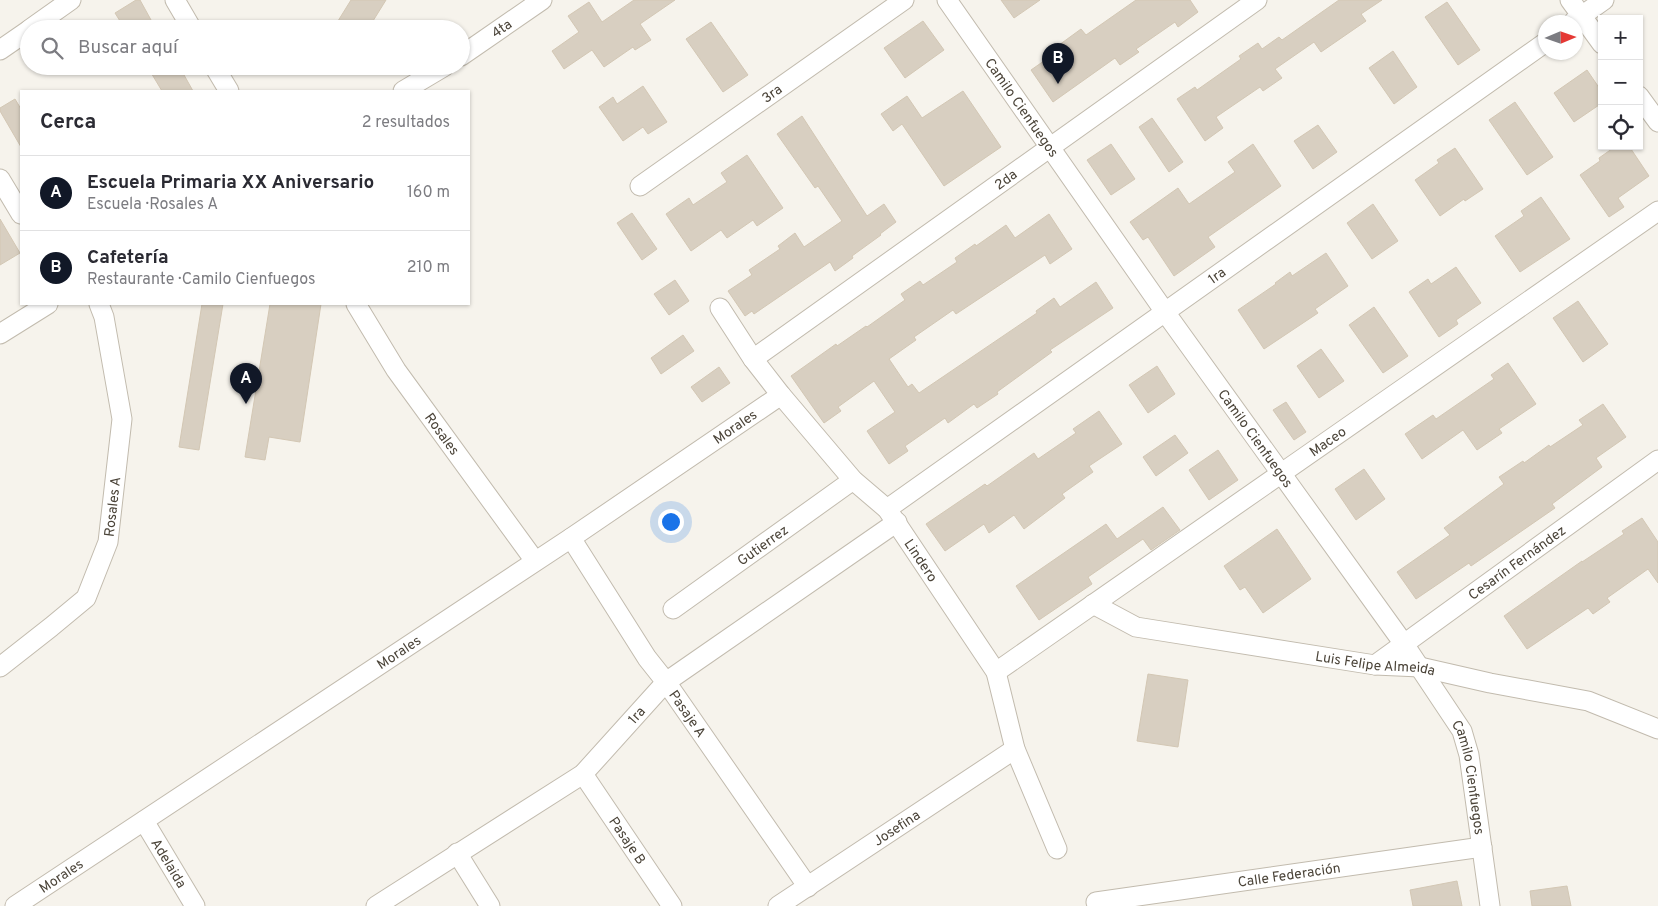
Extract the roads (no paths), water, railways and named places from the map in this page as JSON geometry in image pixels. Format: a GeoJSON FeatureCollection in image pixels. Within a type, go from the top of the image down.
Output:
{"type":"FeatureCollection","features":[{"type":"Feature","properties":{"kind":"street"},"geometry":{"type":"LineString","coordinates":[[42,20],[71,0]]}},
{"type":"Feature","properties":{"kind":"street"},"geometry":{"type":"LineString","coordinates":[[175,0],[187,20]]}},
{"type":"Feature","properties":{"kind":"street","name":"4ta"},"geometry":{"type":"LineString","coordinates":[[470,50],[542,0]]}},
{"type":"Feature","properties":{"kind":"street","name":"3ra"},"geometry":{"type":"LineString","coordinates":[[640,186],[904,0]]}},
{"type":"Feature","properties":{"kind":"street","name":"Camilo Cienfuegos"},"geometry":{"type":"LineString","coordinates":[[947,0],[1165,312],[1404,644],[1462,731],[1469,755],[1490,906]]}},
{"type":"Feature","properties":{"kind":"street","name":"2da"},"geometry":{"type":"LineString","coordinates":[[754,359],[1257,0]]}},
{"type":"Feature","properties":{"kind":"street"},"geometry":{"type":"LineString","coordinates":[[1570,0],[1576,15]]}},
{"type":"Feature","properties":{"kind":"street"},"geometry":{"type":"LineString","coordinates":[[1583,15],[1604,0]]}},
{"type":"Feature","properties":{"kind":"street"},"geometry":{"type":"LineString","coordinates":[[1583,25],[1598,40]]}},
{"type":"Feature","properties":{"kind":"street"},"geometry":{"type":"LineString","coordinates":[[0,50],[20,36]]}},
{"type":"Feature","properties":{"kind":"street","name":"1ra"},"geometry":{"type":"LineString","coordinates":[[376,906],[583,774],[666,682],[1165,312],[1538,48]]}},
{"type":"Feature","properties":{"kind":"street"},"geometry":{"type":"LineString","coordinates":[[219,75],[228,90]]}},
{"type":"Feature","properties":{"kind":"street"},"geometry":{"type":"LineString","coordinates":[[405,90],[430,75]]}},
{"type":"Feature","properties":{"kind":"street"},"geometry":{"type":"LineString","coordinates":[[1643,101],[1658,122]]}},
{"type":"Feature","properties":{"kind":"street"},"geometry":{"type":"LineString","coordinates":[[0,179],[20,212]]}},
{"type":"Feature","properties":{"kind":"street","name":"Maceo"},"geometry":{"type":"LineString","coordinates":[[996,672],[1658,211]]}},
{"type":"Feature","properties":{"kind":"street"},"geometry":{"type":"LineString","coordinates":[[0,334],[46,305]]}},
{"type":"Feature","properties":{"kind":"street","name":"Rosales A"},"geometry":{"type":"LineString","coordinates":[[0,667],[86,598],[108,542],[122,419],[104,318],[99,305]]}},
{"type":"Feature","properties":{"kind":"street","name":"Rosales"},"geometry":{"type":"LineString","coordinates":[[357,305],[396,370],[535,561]]}},
{"type":"Feature","properties":{"kind":"street","name":"Lindero"},"geometry":{"type":"LineString","coordinates":[[720,308],[781,395],[853,480],[892,516],[996,672],[1015,749],[1057,849]]}},
{"type":"Feature","properties":{"kind":"street","name":"Morales"},"geometry":{"type":"LineString","coordinates":[[15,906],[571,538],[781,395]]}},
{"type":"Feature","properties":{"kind":"street","name":"Cesarín Fernández"},"geometry":{"type":"LineString","coordinates":[[1375,665],[1658,460]]}},
{"type":"Feature","properties":{"kind":"street","name":"Gutierrez"},"geometry":{"type":"LineString","coordinates":[[673,609],[853,480]]}},
{"type":"Feature","properties":{"kind":"street","name":"Pasaje A"},"geometry":{"type":"LineString","coordinates":[[571,538],[647,658],[666,682],[808,887]]}},
{"type":"Feature","properties":{"kind":"street","name":"Luis Felipe Almeida"},"geometry":{"type":"LineString","coordinates":[[1093,604],[1136,627],[1375,665],[1420,667],[1490,683],[1588,701],[1658,729]]}},
{"type":"Feature","properties":{"kind":"street","name":"Josefina"},"geometry":{"type":"LineString","coordinates":[[778,906],[1015,749]]}},
{"type":"Feature","properties":{"kind":"street","name":"Pasaje B"},"geometry":{"type":"LineString","coordinates":[[583,774],[672,906]]}},
{"type":"Feature","properties":{"kind":"street","name":"Adelaida"},"geometry":{"type":"LineString","coordinates":[[144,821],[195,906]]}},
{"type":"Feature","properties":{"kind":"street","name":"Calle Federación"},"geometry":{"type":"LineString","coordinates":[[1096,902],[1482,847]]}},
{"type":"Feature","properties":{"kind":"street"},"geometry":{"type":"LineString","coordinates":[[458,854],[490,906]]}},
{"type":"Feature","properties":{"kind":"place","name":"Cafetería"},"geometry":{"type":"Point","coordinates":[1058,84]}},
{"type":"Feature","properties":{"kind":"place","name":"Escuela Primaria XX Aniversario"},"geometry":{"type":"Point","coordinates":[246,404]}}]}
